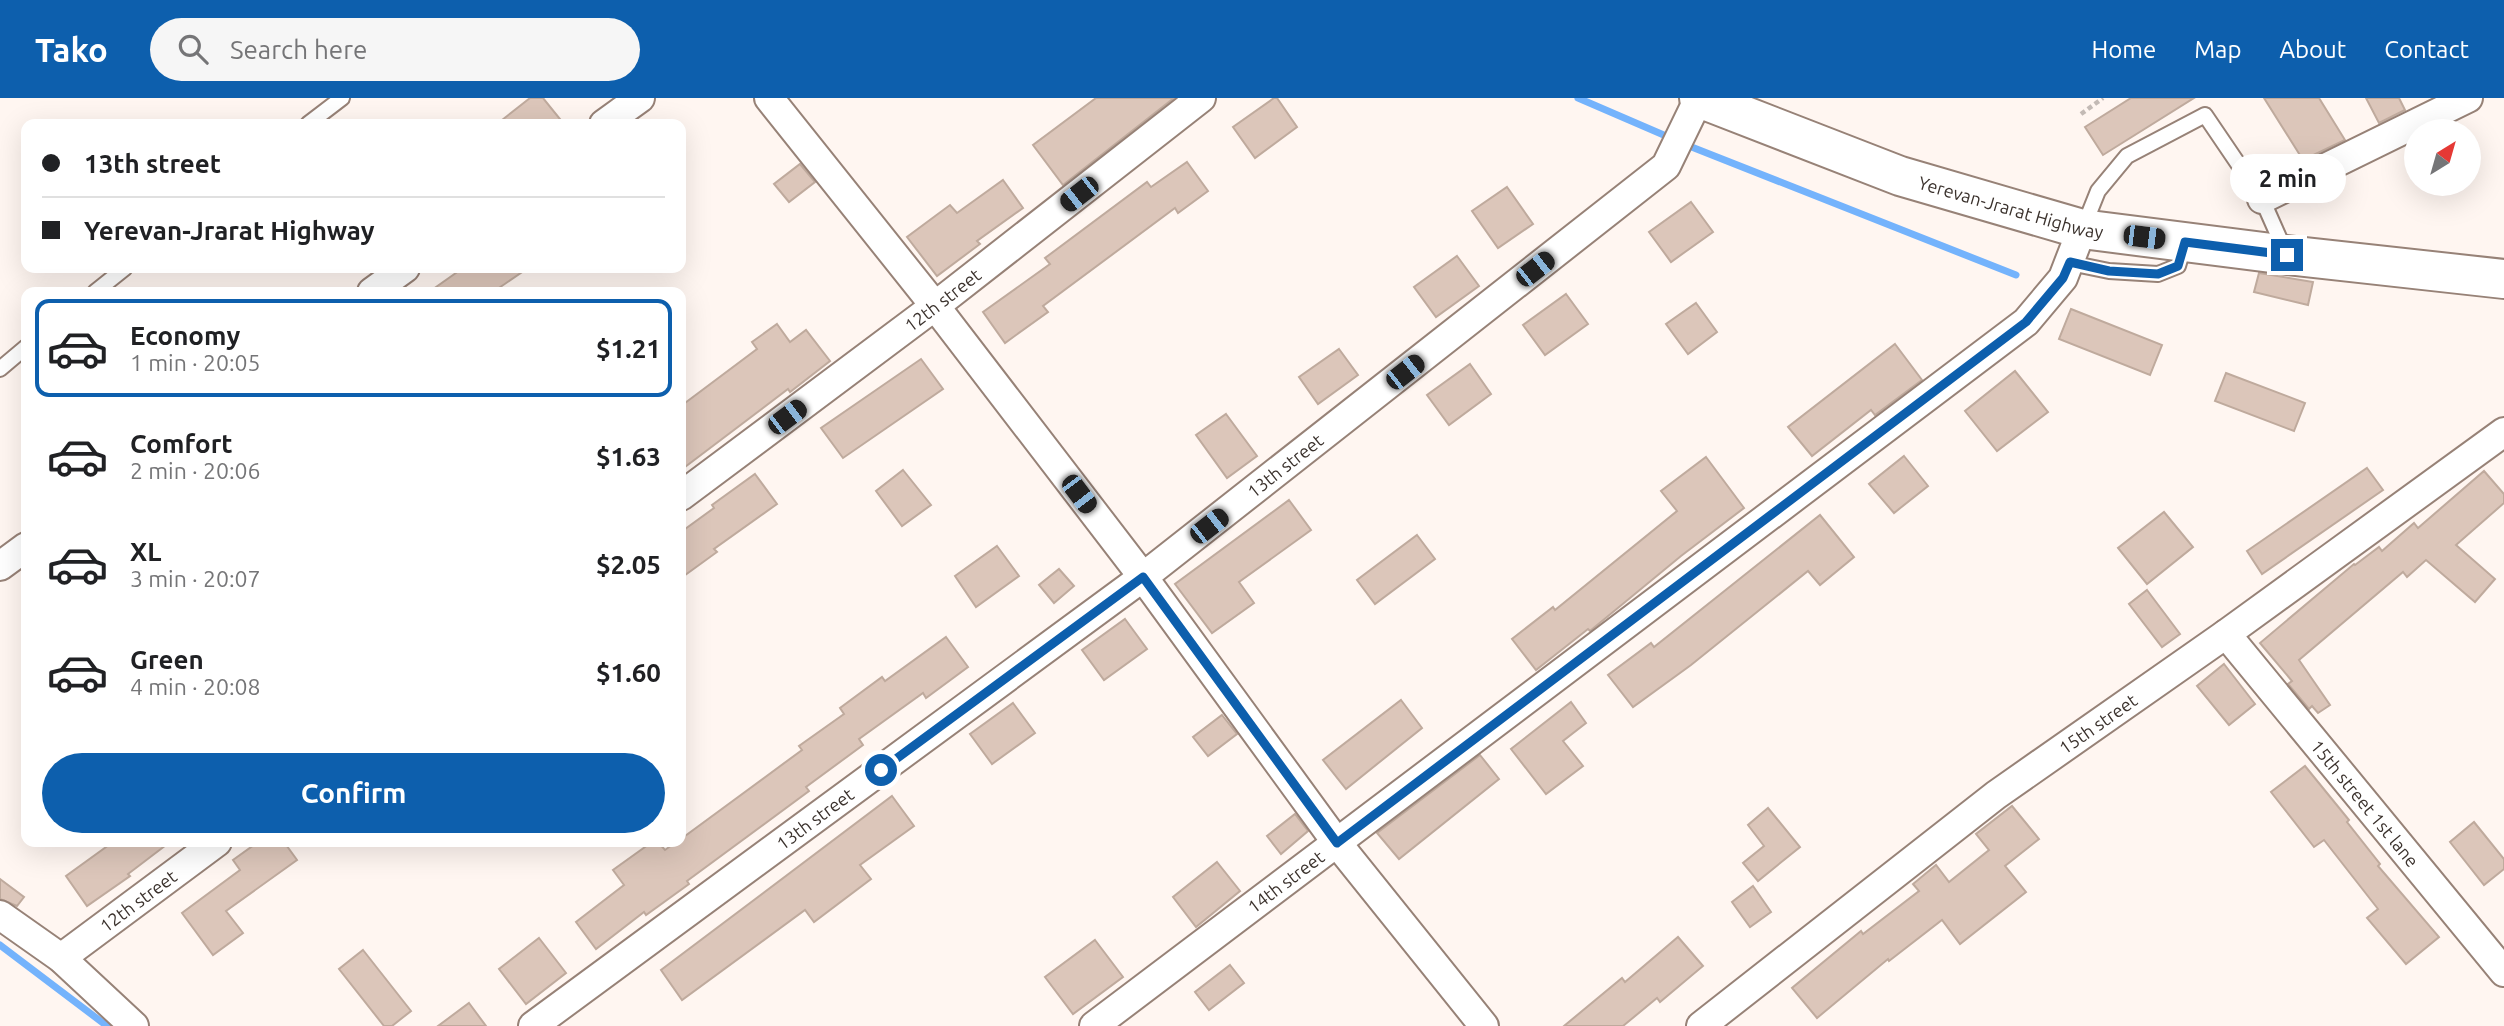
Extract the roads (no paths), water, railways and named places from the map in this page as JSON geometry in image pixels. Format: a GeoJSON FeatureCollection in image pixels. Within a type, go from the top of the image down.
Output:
{"type":"FeatureCollection","features":[{"type":"Feature","properties":{"kind":"main road","name":"Yerevan-Jrarat Highway"},"geometry":{"type":"LineString","coordinates":[[1699,98],[2076,246],[2185,242],[2504,279]]}},
{"type":"Feature","properties":{"kind":"street"},"geometry":{"type":"LineString","coordinates":[[611,119],[640,98]]}},
{"type":"Feature","properties":{"kind":"street"},"geometry":{"type":"LineString","coordinates":[[769,98],[935,306],[1143,577],[1337,843],[1484,1026]]}},
{"type":"Feature","properties":{"kind":"street","name":"12th street"},"geometry":{"type":"LineString","coordinates":[[686,492],[935,306],[1201,98]]}},
{"type":"Feature","properties":{"kind":"street","name":"13th street"},"geometry":{"type":"LineString","coordinates":[[533,1026],[1143,577],[1666,166],[1699,98]]}},
{"type":"Feature","properties":{"kind":"street"},"geometry":{"type":"LineString","coordinates":[[2262,199],[2468,98]]}},
{"type":"Feature","properties":{"kind":"street","name":"14th street"},"geometry":{"type":"LineString","coordinates":[[1094,1026],[2026,322],[2063,278],[2076,246]]}},
{"type":"Feature","properties":{"kind":"street"},"geometry":{"type":"LineString","coordinates":[[379,287],[398,273]]}},
{"type":"Feature","properties":{"kind":"street","name":"15th street"},"geometry":{"type":"LineString","coordinates":[[1701,1026],[1996,795],[2227,634],[2504,432]]}},
{"type":"Feature","properties":{"kind":"street"},"geometry":{"type":"LineString","coordinates":[[0,566],[21,551]]}},
{"type":"Feature","properties":{"kind":"street","name":"15th street 1st lane"},"geometry":{"type":"LineString","coordinates":[[2227,634],[2504,972]]}},
{"type":"Feature","properties":{"kind":"street","name":"12th street"},"geometry":{"type":"LineString","coordinates":[[61,958],[210,847]]}},
{"type":"Feature","properties":{"kind":"street"},"geometry":{"type":"LineString","coordinates":[[0,915],[61,958],[134,1026]]}},
{"type":"Feature","properties":{"kind":"lane"},"geometry":{"type":"LineString","coordinates":[[315,119],[342,98]]}},
{"type":"Feature","properties":{"kind":"lane"},"geometry":{"type":"LineString","coordinates":[[2076,246],[2098,191],[2127,156],[2205,115],[2262,199],[2287,255]]}},
{"type":"Feature","properties":{"kind":"lane"},"geometry":{"type":"LineString","coordinates":[[101,287],[119,273]]}},
{"type":"Feature","properties":{"kind":"lane"},"geometry":{"type":"LineString","coordinates":[[0,369],[21,351]]}},
{"type":"Feature","properties":{"kind":"waterway"},"geometry":{"type":"LineString","coordinates":[[1578,98],[1673,139]]}},
{"type":"Feature","properties":{"kind":"waterway"},"geometry":{"type":"LineString","coordinates":[[1684,144],[2016,275]]}},
{"type":"Feature","properties":{"kind":"waterway"},"geometry":{"type":"LineString","coordinates":[[0,945],[107,1026]]}}]}
